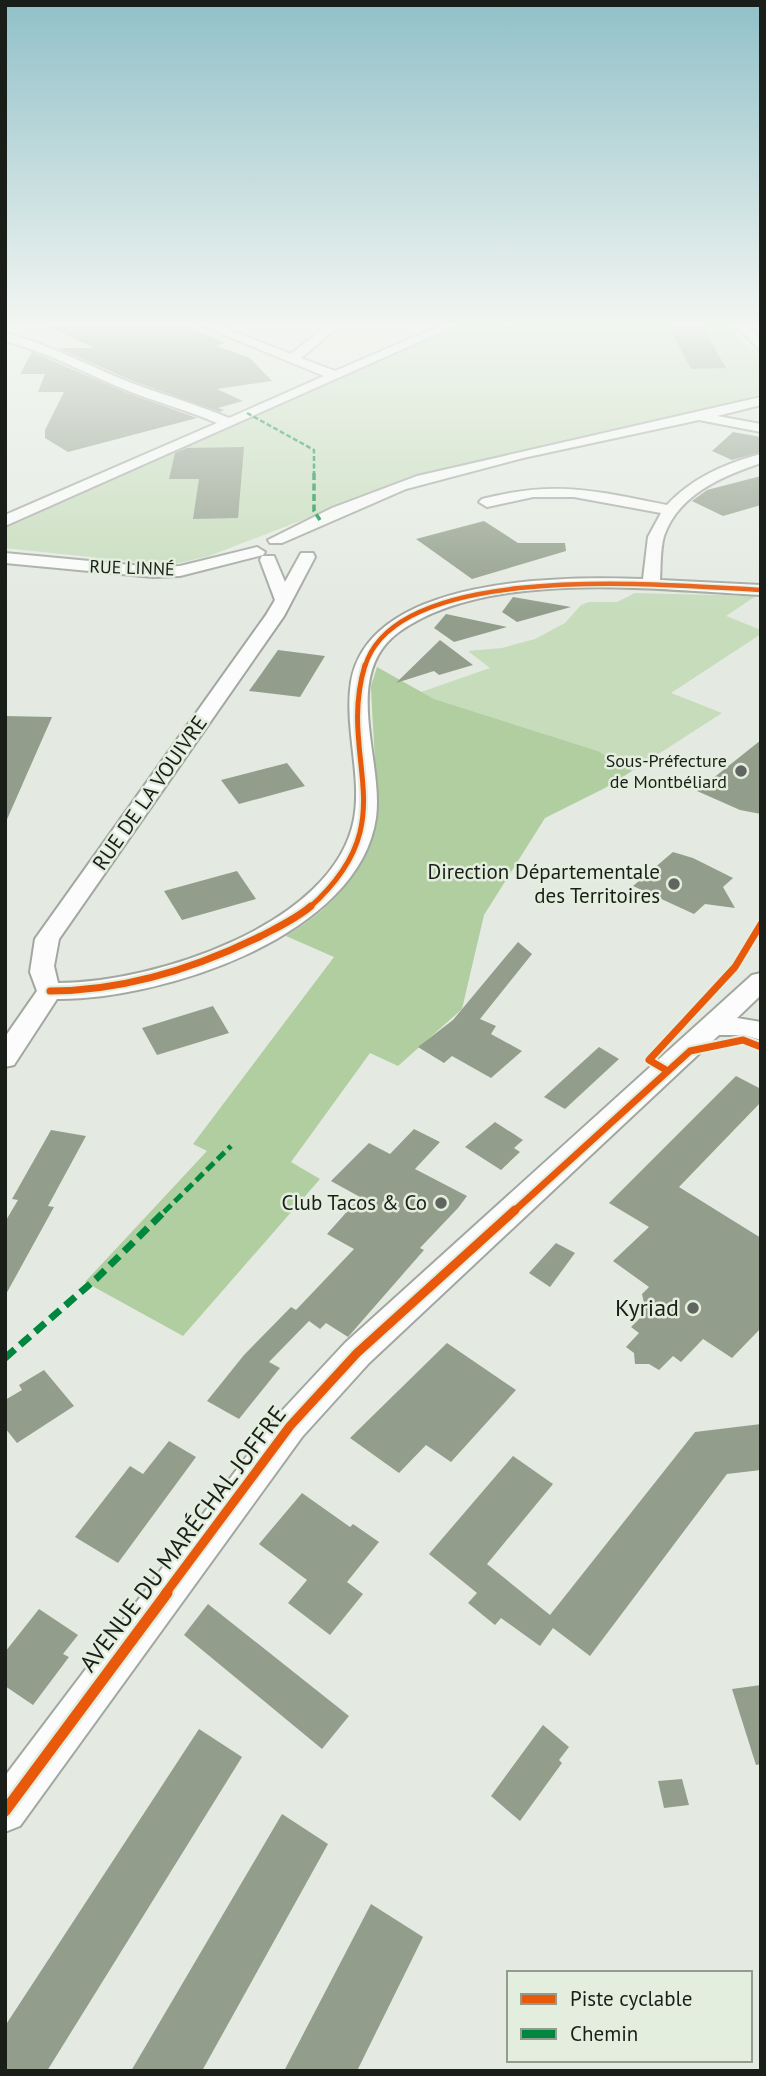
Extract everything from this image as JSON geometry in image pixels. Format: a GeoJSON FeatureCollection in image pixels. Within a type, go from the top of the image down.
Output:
{"type":"FeatureCollection","features":[{"type":"Feature","properties":{"kind":"street"},"geometry":{"type":"LineString","coordinates":[[220,419],[227,422]]}},
{"type":"Feature","properties":{"kind":"street"},"geometry":{"type":"LineString","coordinates":[[5,521],[234,419]]}},
{"type":"Feature","properties":{"kind":"street","name":"RUE DE LA VOUIVRE"},"geometry":{"type":"LineString","coordinates":[[263,556],[261,545],[375,497],[442,473],[690,419]]}},
{"type":"Feature","properties":{"kind":"street"},"geometry":{"type":"LineString","coordinates":[[710,419],[761,428]]}},
{"type":"Feature","properties":{"kind":"street"},"geometry":{"type":"LineString","coordinates":[[651,586],[656,539],[669,510],[702,481],[761,458]]}},
{"type":"Feature","properties":{"kind":"street"},"geometry":{"type":"LineString","coordinates":[[487,502],[533,492],[574,492],[669,510]]}},
{"type":"Feature","properties":{"kind":"street","name":"RUE DE LA VOUIVRE"},"geometry":{"type":"LineString","coordinates":[[50,991],[42,979],[40,967],[47,939],[284,600],[309,552],[335,523],[375,497]]}},
{"type":"Feature","properties":{"kind":"street"},"geometry":{"type":"LineString","coordinates":[[263,556],[285,562],[309,552],[297,541],[276,540]]}},
{"type":"Feature","properties":{"kind":"street"},"geometry":{"type":"LineString","coordinates":[[263,556],[284,600]]}},
{"type":"Feature","properties":{"kind":"street","name":"RUE LINNÉ"},"geometry":{"type":"LineString","coordinates":[[5,558],[153,572],[263,556]]}},
{"type":"Feature","properties":{"kind":"street"},"geometry":{"type":"LineString","coordinates":[[5,1058],[50,991],[75,993],[102,989],[166,973],[232,951],[302,914],[336,881],[358,842],[365,818],[358,686],[370,652],[392,628],[440,604],[510,588],[559,585],[761,590]]}},
{"type":"Feature","properties":{"kind":"street","name":"AVENUE DU MARÉCHAL JOFFRE"},"geometry":{"type":"LineString","coordinates":[[666,1070],[723,1027],[756,996]]}},
{"type":"Feature","properties":{"kind":"street","name":"AVENUE DU MARÉCHAL JOFFRE"},"geometry":{"type":"LineString","coordinates":[[5,1811],[290,1426],[357,1353],[666,1070],[756,996]]}},
{"type":"Feature","properties":{"kind":"street"},"geometry":{"type":"LineString","coordinates":[[723,1027],[745,1026],[761,1031]]}},
{"type":"Feature","properties":{"kind":"green space"},"geometry":{"type":"Polygon","coordinates":[[[251,419],[665,419],[424,473],[209,556],[175,564],[5,548],[5,528],[251,419]]]}},
{"type":"Feature","properties":{"kind":"green space"},"geometry":{"type":"Polygon","coordinates":[[[635,593],[756,596],[726,616],[761,630],[761,634],[671,693],[722,713],[632,771],[598,751],[434,699],[421,692],[490,668],[468,651],[502,648],[535,639],[565,623],[581,605],[589,602],[617,602],[635,593]]]}},
{"type":"Feature","properties":{"kind":"green space"},"geometry":{"type":"Polygon","coordinates":[[[377,667],[434,699],[598,751],[632,771],[605,788],[545,818],[484,915],[462,1009],[398,1066],[370,1053],[291,1162],[320,1179],[183,1336],[85,1282],[207,1151],[193,1144],[334,957],[286,936],[322,911],[347,884],[363,857],[372,828],[375,796],[371,686],[377,667]]]}},
{"type":"Feature","properties":{"kind":"building"},"geometry":{"type":"Polygon","coordinates":[[[51,419],[194,419],[68,452],[45,438],[45,430],[51,419]]]}},
{"type":"Feature","properties":{"kind":"building"},"geometry":{"type":"Polygon","coordinates":[[[733,432],[761,437],[761,452],[732,460],[712,451],[733,432]]]}},
{"type":"Feature","properties":{"kind":"building"},"geometry":{"type":"Polygon","coordinates":[[[244,447],[238,518],[193,519],[199,479],[169,479],[175,453],[187,448],[244,447]]]}},
{"type":"Feature","properties":{"kind":"building"},"geometry":{"type":"Polygon","coordinates":[[[761,476],[761,505],[723,516],[692,501],[707,490],[761,476]]]}},
{"type":"Feature","properties":{"kind":"building"},"geometry":{"type":"Polygon","coordinates":[[[484,521],[518,543],[565,543],[566,551],[472,579],[416,539],[484,521]]]}},
{"type":"Feature","properties":{"kind":"building"},"geometry":{"type":"Polygon","coordinates":[[[513,597],[571,607],[517,622],[502,612],[513,597]]]}},
{"type":"Feature","properties":{"kind":"building"},"geometry":{"type":"Polygon","coordinates":[[[446,614],[507,627],[454,642],[434,628],[446,614]]]}},
{"type":"Feature","properties":{"kind":"building"},"geometry":{"type":"Polygon","coordinates":[[[440,640],[473,665],[439,675],[434,671],[396,683],[440,640]]]}},
{"type":"Feature","properties":{"kind":"building"},"geometry":{"type":"Polygon","coordinates":[[[278,650],[325,656],[300,697],[249,691],[278,650]]]}},
{"type":"Feature","properties":{"kind":"building"},"geometry":{"type":"Polygon","coordinates":[[[5,716],[52,717],[5,824],[5,716]]]}},
{"type":"Feature","properties":{"kind":"building","name":"Sous-Préfecture de Montbéliard"},"geometry":{"type":"Polygon","coordinates":[[[761,740],[761,814],[740,810],[697,791],[761,740]]]}},
{"type":"Feature","properties":{"kind":"building"},"geometry":{"type":"Polygon","coordinates":[[[287,763],[305,786],[239,804],[221,780],[287,763]]]}},
{"type":"Feature","properties":{"kind":"building"},"geometry":{"type":"Polygon","coordinates":[[[673,852],[693,858],[733,878],[723,887],[735,908],[705,904],[694,914],[633,886],[673,852]]]}},
{"type":"Feature","properties":{"kind":"building"},"geometry":{"type":"Polygon","coordinates":[[[237,871],[256,899],[182,920],[164,891],[237,871]]]}},
{"type":"Feature","properties":{"kind":"building"},"geometry":{"type":"Polygon","coordinates":[[[518,942],[532,954],[480,1019],[496,1026],[491,1034],[522,1051],[491,1078],[452,1056],[444,1063],[418,1047],[453,1020],[518,942]]]}},
{"type":"Feature","properties":{"kind":"building"},"geometry":{"type":"Polygon","coordinates":[[[213,1006],[229,1033],[157,1055],[142,1028],[213,1006]]]}},
{"type":"Feature","properties":{"kind":"building"},"geometry":{"type":"Polygon","coordinates":[[[599,1047],[619,1059],[565,1109],[544,1097],[599,1047]]]}},
{"type":"Feature","properties":{"kind":"building"},"geometry":{"type":"Polygon","coordinates":[[[736,1076],[761,1089],[761,1102],[679,1187],[761,1238],[761,1328],[732,1358],[703,1339],[681,1362],[673,1356],[659,1370],[649,1364],[635,1364],[634,1353],[626,1347],[639,1333],[631,1327],[646,1312],[642,1294],[649,1287],[613,1261],[649,1227],[609,1203],[736,1076]]]}},
{"type":"Feature","properties":{"kind":"building"},"geometry":{"type":"Polygon","coordinates":[[[495,1122],[523,1140],[514,1148],[520,1152],[501,1170],[465,1147],[495,1122]]]}},
{"type":"Feature","properties":{"kind":"building"},"geometry":{"type":"Polygon","coordinates":[[[414,1129],[440,1142],[415,1169],[467,1196],[458,1208],[420,1248],[424,1250],[348,1337],[326,1323],[320,1329],[309,1321],[269,1362],[280,1368],[239,1419],[207,1401],[244,1355],[291,1307],[296,1310],[354,1249],[327,1234],[360,1197],[331,1181],[369,1143],[390,1154],[414,1129]]]}},
{"type":"Feature","properties":{"kind":"building"},"geometry":{"type":"Polygon","coordinates":[[[51,1130],[86,1136],[48,1206],[54,1207],[5,1296],[5,1222],[18,1200],[12,1199],[51,1130]]]}},
{"type":"Feature","properties":{"kind":"building"},"geometry":{"type":"Polygon","coordinates":[[[556,1243],[575,1253],[550,1287],[529,1273],[556,1243]]]}},
{"type":"Feature","properties":{"kind":"building"},"geometry":{"type":"Polygon","coordinates":[[[447,1343],[516,1390],[451,1462],[426,1445],[399,1473],[350,1438],[447,1343]]]}},
{"type":"Feature","properties":{"kind":"building"},"geometry":{"type":"Polygon","coordinates":[[[44,1370],[74,1406],[17,1443],[5,1428],[5,1400],[22,1390],[19,1385],[44,1370]]]}},
{"type":"Feature","properties":{"kind":"building"},"geometry":{"type":"Polygon","coordinates":[[[761,1424],[761,1470],[727,1474],[590,1656],[553,1628],[540,1646],[501,1618],[495,1625],[468,1603],[477,1593],[429,1554],[513,1456],[553,1484],[487,1564],[550,1615],[695,1432],[761,1424]]]}},
{"type":"Feature","properties":{"kind":"building"},"geometry":{"type":"Polygon","coordinates":[[[169,1441],[196,1457],[118,1563],[75,1537],[130,1466],[143,1474],[169,1441]]]}},
{"type":"Feature","properties":{"kind":"building"},"geometry":{"type":"Polygon","coordinates":[[[302,1493],[350,1527],[353,1524],[379,1542],[347,1582],[363,1594],[330,1635],[288,1603],[307,1580],[259,1544],[302,1493]]]}},
{"type":"Feature","properties":{"kind":"building"},"geometry":{"type":"Polygon","coordinates":[[[208,1604],[349,1716],[322,1749],[184,1635],[208,1604]]]}},
{"type":"Feature","properties":{"kind":"building"},"geometry":{"type":"Polygon","coordinates":[[[39,1609],[78,1635],[63,1654],[69,1657],[33,1705],[5,1686],[5,1652],[39,1609]]]}},
{"type":"Feature","properties":{"kind":"building"},"geometry":{"type":"Polygon","coordinates":[[[761,1685],[761,1764],[756,1765],[732,1689],[761,1685]]]}},
{"type":"Feature","properties":{"kind":"building"},"geometry":{"type":"Polygon","coordinates":[[[543,1725],[569,1747],[559,1760],[562,1763],[520,1821],[491,1796],[543,1725]]]}},
{"type":"Feature","properties":{"kind":"building"},"geometry":{"type":"Polygon","coordinates":[[[199,1729],[242,1757],[47,2071],[5,2071],[5,2026],[199,1729]]]}},
{"type":"Feature","properties":{"kind":"building"},"geometry":{"type":"Polygon","coordinates":[[[682,1779],[689,1805],[664,1808],[658,1781],[682,1779]]]}},
{"type":"Feature","properties":{"kind":"building"},"geometry":{"type":"Polygon","coordinates":[[[282,1814],[328,1844],[202,2071],[131,2071],[282,1814]]]}},
{"type":"Feature","properties":{"kind":"building"},"geometry":{"type":"Polygon","coordinates":[[[371,1904],[423,1937],[357,2071],[284,2071],[371,1904]]]}},
{"type":"Feature","properties":{"kind":"marked path"},"geometry":{"type":"LineString","coordinates":[[258,419],[314,450],[314,511],[320,520]]}},
{"type":"Feature","properties":{"kind":"marked path"},"geometry":{"type":"LineString","coordinates":[[5,1358],[97,1278],[231,1146]]}},
{"type":"Feature","properties":{"kind":"cycle path"},"geometry":{"type":"LineString","coordinates":[[50,991],[78,991],[136,983],[193,965],[293,920],[324,893],[349,860],[364,822],[359,722],[361,679],[367,659],[377,642],[393,628],[432,608],[476,595],[523,587],[621,583],[761,590]]}},
{"type":"Feature","properties":{"kind":"cycle path"},"geometry":{"type":"LineString","coordinates":[[666,1070],[649,1060],[735,967],[761,924]]}},
{"type":"Feature","properties":{"kind":"cycle path"},"geometry":{"type":"LineString","coordinates":[[5,1811],[290,1426],[357,1353],[690,1051],[743,1040],[761,1047]]}},
{"type":"Feature","properties":{"kind":"place","name":"Sous-Préfecture de Montbéliard"},"geometry":{"type":"Point","coordinates":[741,771]}},
{"type":"Feature","properties":{"kind":"place","name":"Direction Départementale des Territoires"},"geometry":{"type":"Point","coordinates":[674,884]}},
{"type":"Feature","properties":{"kind":"place","name":"Club Tacos & Co"},"geometry":{"type":"Point","coordinates":[441,1203]}},
{"type":"Feature","properties":{"kind":"place","name":"Kyriad"},"geometry":{"type":"Point","coordinates":[693,1308]}}]}
